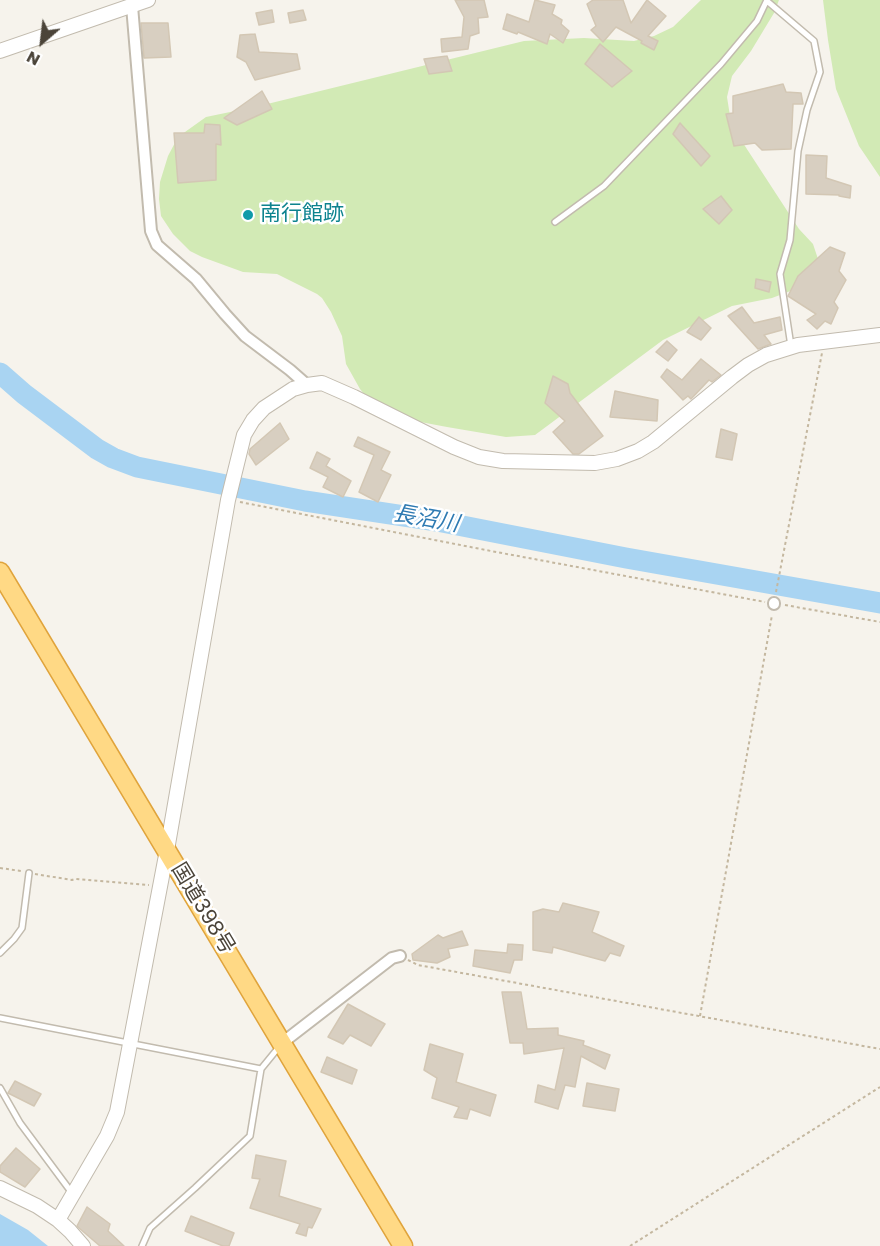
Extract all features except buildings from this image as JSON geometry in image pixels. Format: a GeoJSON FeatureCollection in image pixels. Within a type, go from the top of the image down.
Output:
{"type":"FeatureCollection","features":[{"type":"Feature","properties":{"kind":"highway","name":"国道398号"},"geometry":{"type":"LineString","coordinates":[[0,572],[403,1246]]}},
{"type":"Feature","properties":{"kind":"street"},"geometry":{"type":"LineString","coordinates":[[0,51],[148,0]]}},
{"type":"Feature","properties":{"kind":"street"},"geometry":{"type":"LineString","coordinates":[[132,6],[151,231],[158,245],[196,279],[245,336],[307,385]]}},
{"type":"Feature","properties":{"kind":"street"},"geometry":{"type":"LineString","coordinates":[[58,1220],[107,1136],[117,1112],[167,850],[228,500],[244,435],[264,408],[293,389],[322,383],[479,457],[595,463],[617,459],[646,447],[748,365],[766,355],[791,347],[824,341],[880,335]]}},
{"type":"Feature","properties":{"kind":"street"},"geometry":{"type":"LineString","coordinates":[[282,1043],[392,958],[400,956]]}},
{"type":"Feature","properties":{"kind":"street"},"geometry":{"type":"LineString","coordinates":[[0,1188],[58,1220],[83,1246]]}},
{"type":"Feature","properties":{"kind":"lane"},"geometry":{"type":"LineString","coordinates":[[555,222],[604,186],[721,64],[757,21],[767,0],[814,41],[820,72],[807,110],[798,151],[790,240],[780,274],[791,347]]}},
{"type":"Feature","properties":{"kind":"lane"},"geometry":{"type":"LineString","coordinates":[[0,953],[22,928],[29,873]]}},
{"type":"Feature","properties":{"kind":"lane"},"geometry":{"type":"LineString","coordinates":[[0,1018],[261,1069]]}},
{"type":"Feature","properties":{"kind":"lane"},"geometry":{"type":"LineString","coordinates":[[142,1246],[150,1227],[250,1136],[261,1069],[282,1043]]}},
{"type":"Feature","properties":{"kind":"lane"},"geometry":{"type":"LineString","coordinates":[[0,1088],[20,1123],[73,1195]]}},
{"type":"Feature","properties":{"kind":"path"},"geometry":{"type":"LineString","coordinates":[[700,1017],[779,573],[824,341]]}},
{"type":"Feature","properties":{"kind":"path"},"geometry":{"type":"LineString","coordinates":[[228,500],[880,622]]}},
{"type":"Feature","properties":{"kind":"path"},"geometry":{"type":"LineString","coordinates":[[0,868],[72,880],[160,886]]}},
{"type":"Feature","properties":{"kind":"path"},"geometry":{"type":"LineString","coordinates":[[400,956],[418,964],[880,1048]]}},
{"type":"Feature","properties":{"kind":"path"},"geometry":{"type":"LineString","coordinates":[[630,1246],[880,1087]]}},
{"type":"Feature","properties":{"kind":"green space"},"geometry":{"type":"Polygon","coordinates":[[[701,0],[779,0],[774,13],[751,51],[732,76],[727,97],[730,116],[743,143],[799,229],[813,244],[818,259],[793,290],[772,298],[732,306],[663,340],[535,435],[506,437],[447,427],[394,417],[374,406],[360,389],[346,364],[342,336],[322,298],[277,274],[243,272],[190,251],[173,234],[161,216],[160,182],[168,156],[178,137],[206,117],[524,41],[584,38],[634,41],[654,36],[673,27],[701,0]]]}},
{"type":"Feature","properties":{"kind":"green space"},"geometry":{"type":"Polygon","coordinates":[[[823,0],[880,0],[880,177],[859,146],[836,89],[823,0]]]}},
{"type":"Feature","properties":{"kind":"water"},"geometry":{"type":"Polygon","coordinates":[[[0,1214],[28,1230],[48,1246],[0,1246],[0,1214]]]}},
{"type":"Feature","properties":{"kind":"waterway","name":"長沼川"},"geometry":{"type":"LineString","coordinates":[[0,373],[97,449],[137,467],[305,501],[437,521],[626,558],[880,603]]}},
{"type":"Feature","properties":{"kind":"place","name":"南行館跡"},"geometry":{"type":"Point","coordinates":[248,215]}}]}
